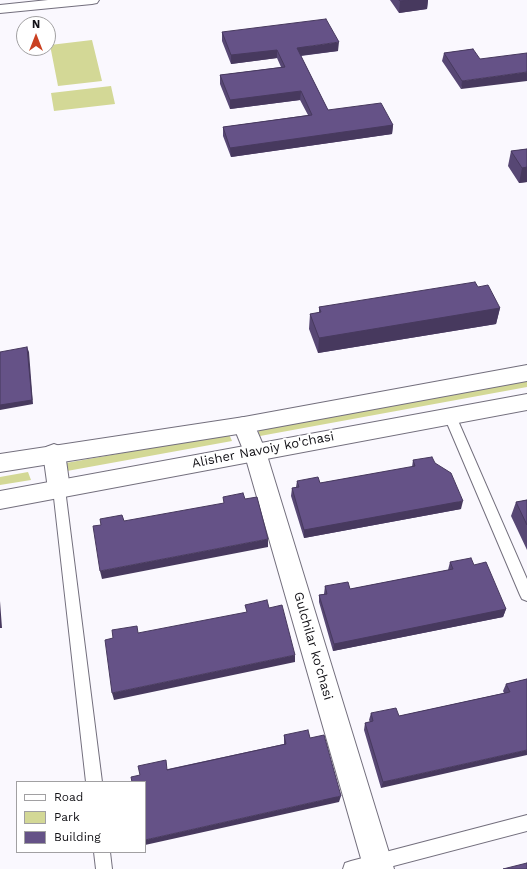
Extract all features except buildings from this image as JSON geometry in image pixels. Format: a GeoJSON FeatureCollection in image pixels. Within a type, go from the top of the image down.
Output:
{"type":"FeatureCollection","features":[{"type":"Feature","properties":{"kind":"street"},"geometry":{"type":"LineString","coordinates":[[0,9],[92,0]]}},
{"type":"Feature","properties":{"kind":"street"},"geometry":{"type":"LineString","coordinates":[[0,463],[54,453],[244,425],[527,373]]}},
{"type":"Feature","properties":{"kind":"street","name":"Alisher Navoiy ko'chasi"},"geometry":{"type":"LineString","coordinates":[[0,500],[527,402]]}},
{"type":"Feature","properties":{"kind":"street","name":"Gulchilar ko'chasi"},"geometry":{"type":"LineString","coordinates":[[244,425],[255,452],[378,866]]}},
{"type":"Feature","properties":{"kind":"street"},"geometry":{"type":"LineString","coordinates":[[54,453],[59,489]]}},
{"type":"Feature","properties":{"kind":"lane"},"geometry":{"type":"LineString","coordinates":[[450,416],[527,595]]}},
{"type":"Feature","properties":{"kind":"lane"},"geometry":{"type":"LineString","coordinates":[[59,489],[94,781]]}},
{"type":"Feature","properties":{"kind":"lane"},"geometry":{"type":"LineString","coordinates":[[351,869],[378,866],[527,823]]}},
{"type":"Feature","properties":{"kind":"lane"},"geometry":{"type":"LineString","coordinates":[[102,853],[104,869]]}},
{"type":"Feature","properties":{"kind":"green space"},"geometry":{"type":"Polygon","coordinates":[[[92,40],[102,81],[58,86],[52,56],[56,56],[56,44],[92,40]]]}},
{"type":"Feature","properties":{"kind":"green space"},"geometry":{"type":"Polygon","coordinates":[[[111,86],[115,104],[54,111],[51,93],[111,86]]]}},
{"type":"Feature","properties":{"kind":"green space"},"geometry":{"type":"Polygon","coordinates":[[[527,380],[527,387],[260,436],[258,429],[527,380]]]}},
{"type":"Feature","properties":{"kind":"green space"},"geometry":{"type":"Polygon","coordinates":[[[229,434],[232,441],[67,471],[66,463],[229,434]]]}},
{"type":"Feature","properties":{"kind":"green space"},"geometry":{"type":"Polygon","coordinates":[[[28,472],[31,480],[0,485],[0,477],[28,472]]]}}]}
